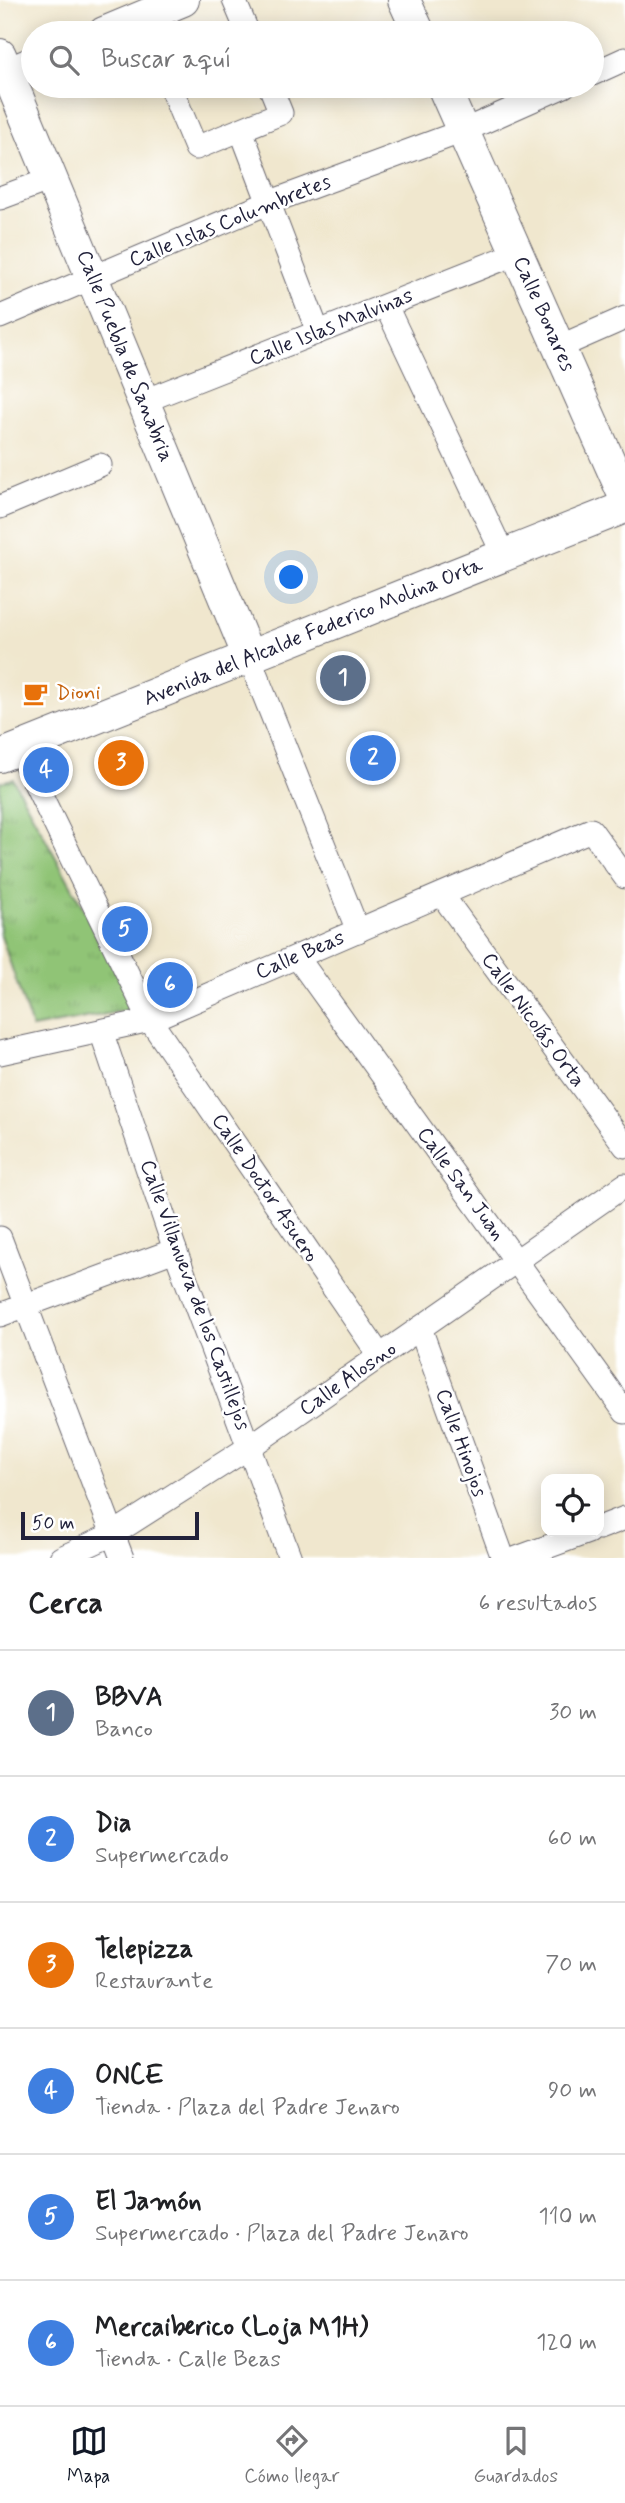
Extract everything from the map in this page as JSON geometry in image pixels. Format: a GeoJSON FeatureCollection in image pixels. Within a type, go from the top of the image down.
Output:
{"type":"FeatureCollection","features":[{"type":"Feature","properties":{"kind":"street"},"geometry":{"type":"LineString","coordinates":[[151,21],[183,0]]}},
{"type":"Feature","properties":{"kind":"street"},"geometry":{"type":"LineString","coordinates":[[234,0],[243,21]]}},
{"type":"Feature","properties":{"kind":"street"},"geometry":{"type":"LineString","coordinates":[[404,0],[414,21]]}},
{"type":"Feature","properties":{"kind":"street"},"geometry":{"type":"LineString","coordinates":[[604,69],[625,59]]}},
{"type":"Feature","properties":{"kind":"street","name":"Calle Puebla de Sanabria"},"geometry":{"type":"LineString","coordinates":[[10,67],[21,97]]}},
{"type":"Feature","properties":{"kind":"street","name":"Calle Puebla de Sanabria"},"geometry":{"type":"LineString","coordinates":[[21,98],[51,179],[249,657]]}},
{"type":"Feature","properties":{"kind":"street"},"geometry":{"type":"LineString","coordinates":[[175,98],[196,148],[281,113],[275,98]]}},
{"type":"Feature","properties":{"kind":"street","name":"Calle Bonares"},"geometry":{"type":"LineString","coordinates":[[448,98],[625,497]]}},
{"type":"Feature","properties":{"kind":"street","name":"Calle Islas Columbretes"},"geometry":{"type":"LineString","coordinates":[[0,317],[268,203],[463,131],[537,98]]}},
{"type":"Feature","properties":{"kind":"street"},"geometry":{"type":"LineString","coordinates":[[241,130],[318,332]]}},
{"type":"Feature","properties":{"kind":"street"},"geometry":{"type":"LineString","coordinates":[[0,198],[51,179]]}},
{"type":"Feature","properties":{"kind":"street","name":"Calle Islas Malvinas"},"geometry":{"type":"LineString","coordinates":[[144,401],[518,253]]}},
{"type":"Feature","properties":{"kind":"street"},"geometry":{"type":"LineString","coordinates":[[386,306],[504,556]]}},
{"type":"Feature","properties":{"kind":"street"},"geometry":{"type":"LineString","coordinates":[[559,347],[625,318]]}},
{"type":"Feature","properties":{"kind":"street"},"geometry":{"type":"LineString","coordinates":[[0,508],[100,466]]}},
{"type":"Feature","properties":{"kind":"street","name":"Avenida del Alcalde Federico Molina Orta"},"geometry":{"type":"LineString","coordinates":[[9,752],[625,508]]}},
{"type":"Feature","properties":{"kind":"street"},"geometry":{"type":"LineString","coordinates":[[249,657],[358,931]]}},
{"type":"Feature","properties":{"kind":"street","name":"Calle Doctor Asuero"},"geometry":{"type":"LineString","coordinates":[[9,752],[150,1020],[380,1356]]}},
{"type":"Feature","properties":{"kind":"street","name":"Calle Beas"},"geometry":{"type":"LineString","coordinates":[[0,1054],[150,1020],[592,830],[625,877]]}},
{"type":"Feature","properties":{"kind":"street","name":"Calle Nicolás Orta"},"geometry":{"type":"LineString","coordinates":[[442,895],[625,1146]]}},
{"type":"Feature","properties":{"kind":"street","name":"Calle San Juan"},"geometry":{"type":"LineString","coordinates":[[297,957],[625,1412]]}},
{"type":"Feature","properties":{"kind":"street","name":"Calle Villanueva de los Castillejos"},"geometry":{"type":"LineString","coordinates":[[101,1031],[175,1250],[251,1446],[290,1558]]}},
{"type":"Feature","properties":{"kind":"street","name":"Calle Alosno"},"geometry":{"type":"LineString","coordinates":[[61,1558],[113,1534],[251,1446],[625,1185]]}},
{"type":"Feature","properties":{"kind":"street"},"geometry":{"type":"LineString","coordinates":[[0,1238],[122,1558]]}},
{"type":"Feature","properties":{"kind":"street"},"geometry":{"type":"LineString","coordinates":[[0,1315],[175,1250]]}},
{"type":"Feature","properties":{"kind":"street","name":"Calle Hinojos"},"geometry":{"type":"LineString","coordinates":[[420,1328],[503,1558]]}},
{"type":"Feature","properties":{"kind":"street"},"geometry":{"type":"LineString","coordinates":[[604,1526],[625,1518]]}},
{"type":"Feature","properties":{"kind":"street"},"geometry":{"type":"LineString","coordinates":[[517,1558],[574,1537]]}},
{"type":"Feature","properties":{"kind":"green space"},"geometry":{"type":"Polygon","coordinates":[[[13,779],[138,1008],[32,1028],[0,933],[0,782],[13,779]]]}},
{"type":"Feature","properties":{"kind":"place","name":"BBVA"},"geometry":{"type":"Point","coordinates":[343,678]}},
{"type":"Feature","properties":{"kind":"place","name":"Dioni"},"geometry":{"type":"Point","coordinates":[36,693]}},
{"type":"Feature","properties":{"kind":"place","name":"Dia"},"geometry":{"type":"Point","coordinates":[373,758]}},
{"type":"Feature","properties":{"kind":"place","name":"Telepizza"},"geometry":{"type":"Point","coordinates":[121,763]}},
{"type":"Feature","properties":{"kind":"place","name":"ONCE"},"geometry":{"type":"Point","coordinates":[46,770]}},
{"type":"Feature","properties":{"kind":"place","name":"El Jamón"},"geometry":{"type":"Point","coordinates":[125,929]}},
{"type":"Feature","properties":{"kind":"place","name":"Mercaiberico (Loja M1H)"},"geometry":{"type":"Point","coordinates":[170,985]}}]}
